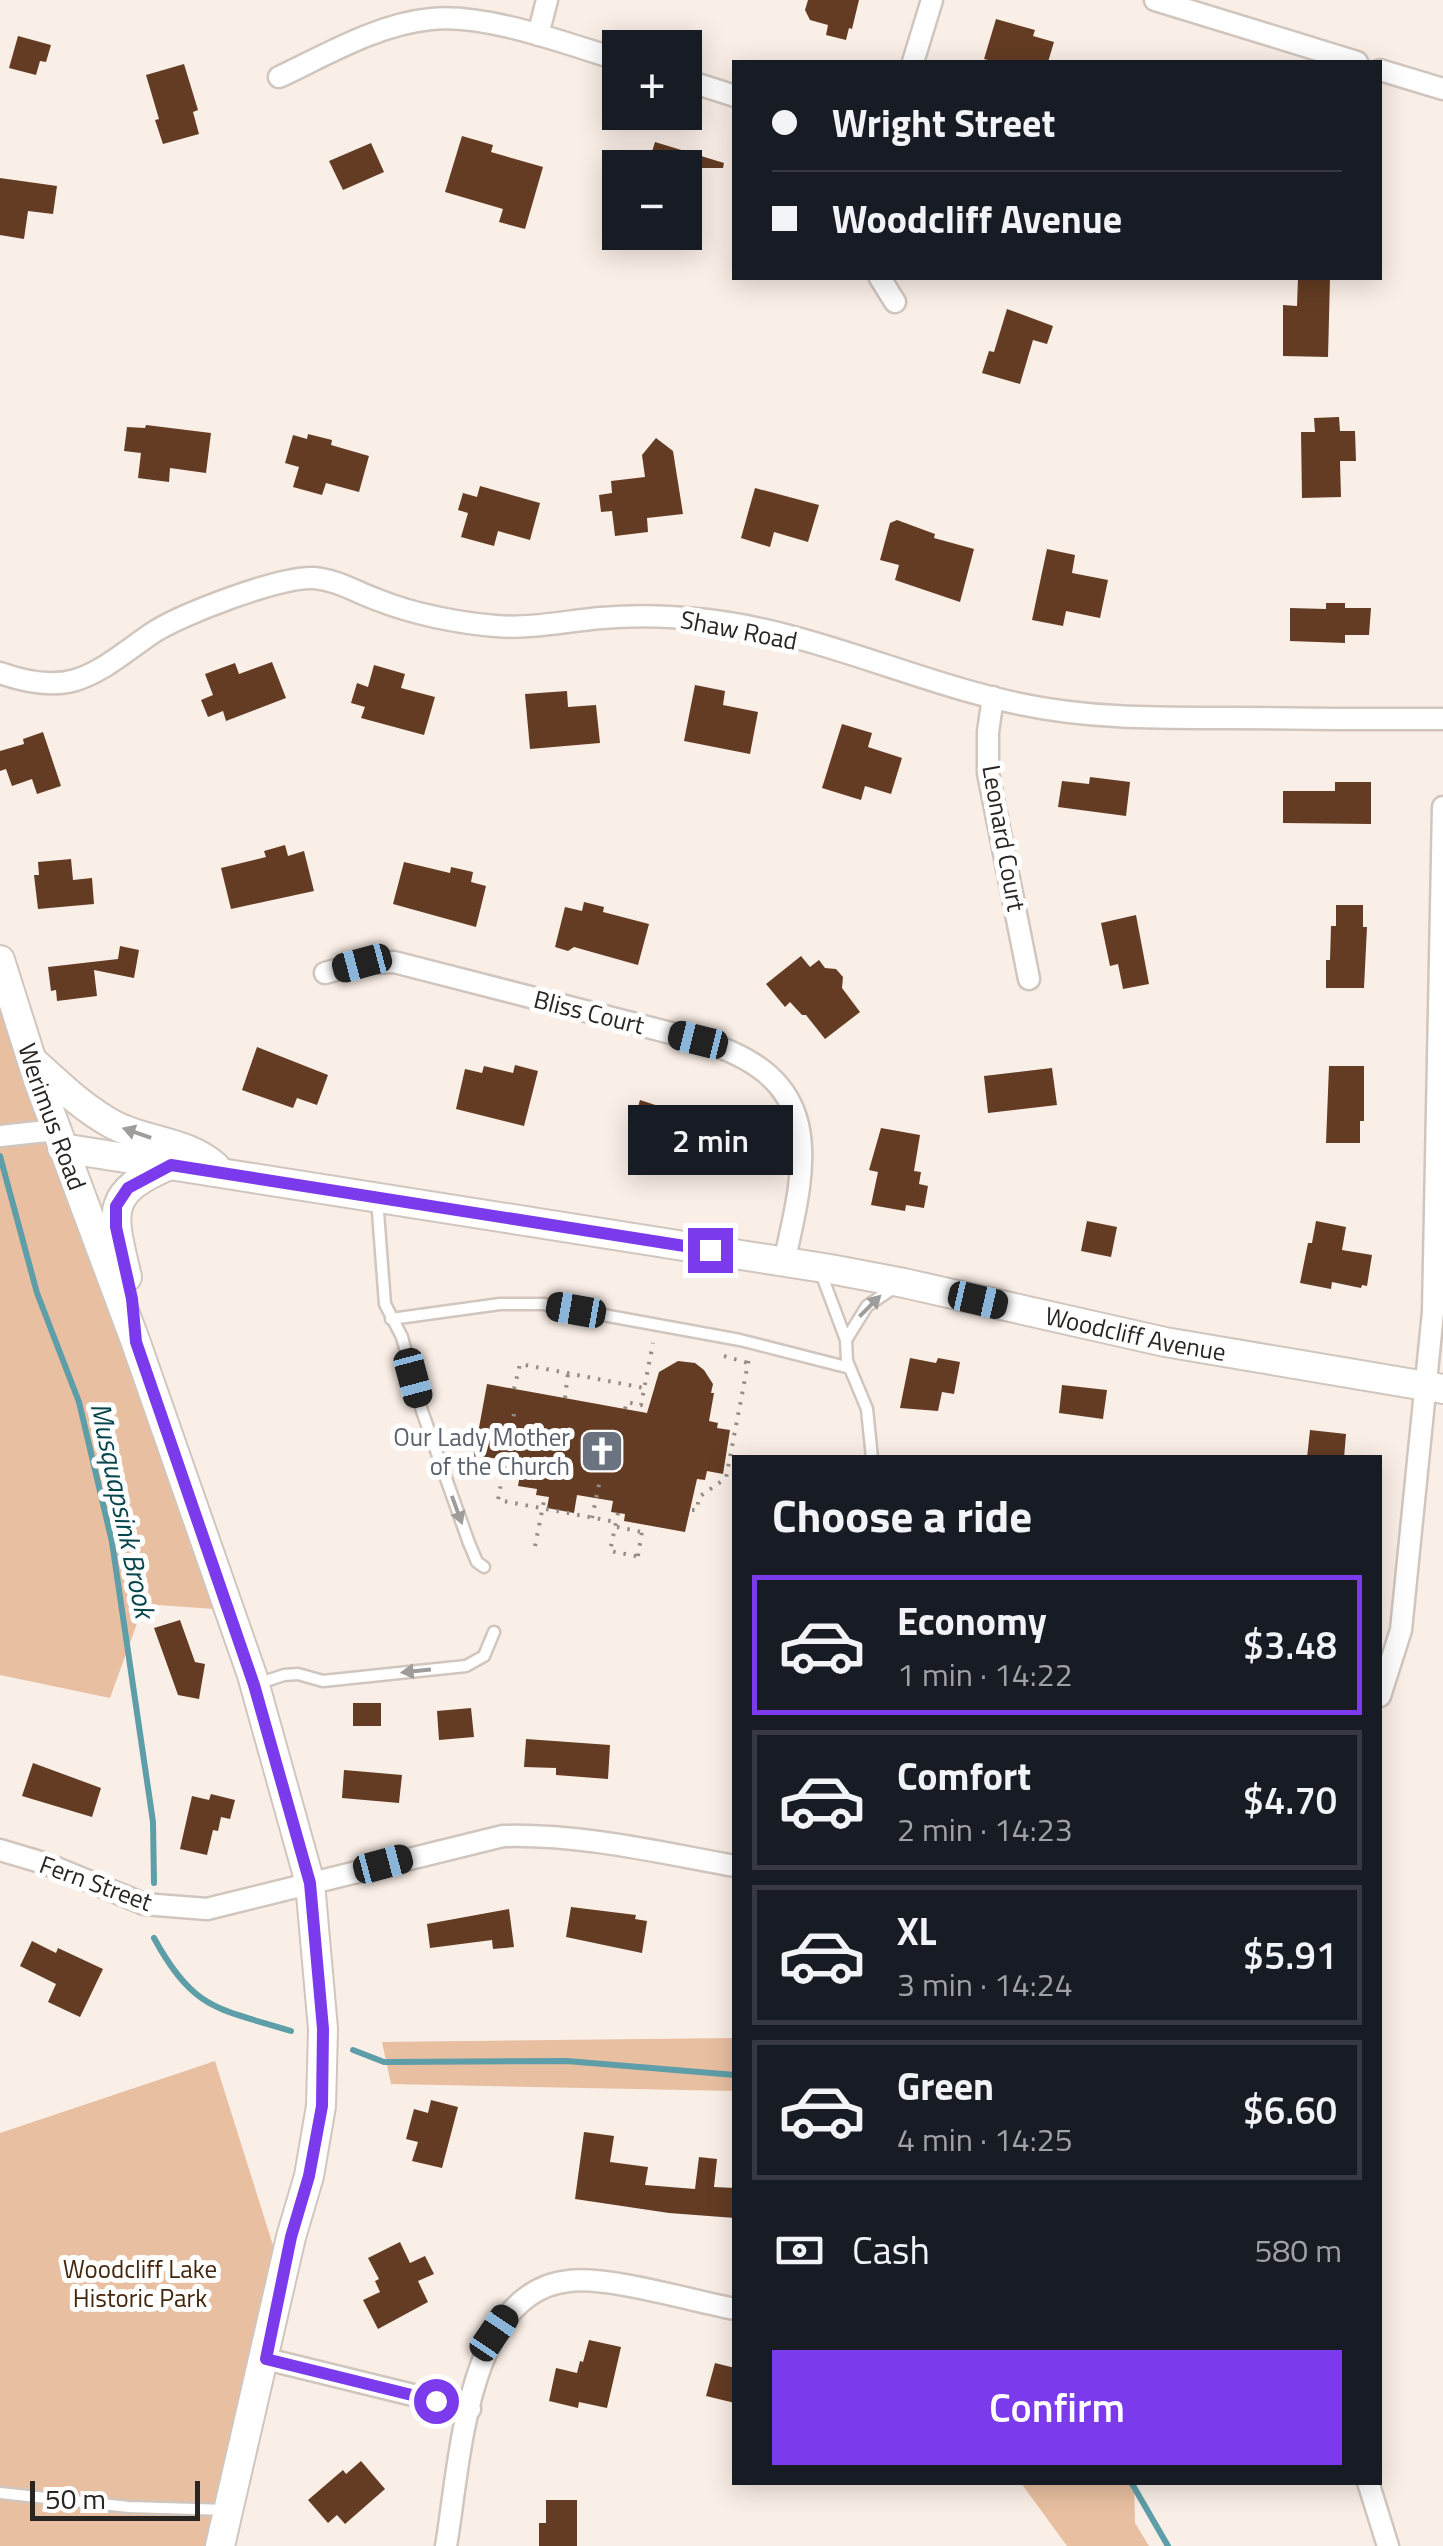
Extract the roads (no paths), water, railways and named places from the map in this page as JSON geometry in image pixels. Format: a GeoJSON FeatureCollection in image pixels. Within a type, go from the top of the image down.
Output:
{"type":"FeatureCollection","features":[{"type":"Feature","properties":{"kind":"main road","name":"Werimus Road"},"geometry":{"type":"LineString","coordinates":[[0,960],[59,1139],[136,1342],[254,1685],[310,1883],[323,2029],[322,2106],[309,2176],[291,2237],[220,2546]]}},
{"type":"Feature","properties":{"kind":"main road"},"geometry":{"type":"LineString","coordinates":[[32,1061],[87,1108],[116,1126],[182,1146],[205,1157],[224,1173]]}},
{"type":"Feature","properties":{"kind":"main road","name":"Woodcliff Avenue"},"geometry":{"type":"LineString","coordinates":[[59,1139],[171,1165],[816,1267],[1165,1342],[1435,1388]]}},
{"type":"Feature","properties":{"kind":"main road"},"geometry":{"type":"LineString","coordinates":[[136,1342],[132,1299],[116,1227],[116,1206],[128,1188],[171,1165]]}},
{"type":"Feature","properties":{"kind":"street"},"geometry":{"type":"LineString","coordinates":[[538,34],[547,0]]}},
{"type":"Feature","properties":{"kind":"street"},"geometry":{"type":"LineString","coordinates":[[914,60],[932,0]]}},
{"type":"Feature","properties":{"kind":"street"},"geometry":{"type":"LineString","coordinates":[[1155,0],[1350,60]]}},
{"type":"Feature","properties":{"kind":"street"},"geometry":{"type":"LineString","coordinates":[[279,77],[390,28],[432,18],[538,34],[602,54]]}},
{"type":"Feature","properties":{"kind":"street"},"geometry":{"type":"LineString","coordinates":[[1382,71],[1443,89]]}},
{"type":"Feature","properties":{"kind":"street"},"geometry":{"type":"LineString","coordinates":[[702,85],[732,95]]}},
{"type":"Feature","properties":{"kind":"street"},"geometry":{"type":"LineString","coordinates":[[881,280],[895,302]]}},
{"type":"Feature","properties":{"kind":"street","name":"Shaw Road"},"geometry":{"type":"LineString","coordinates":[[0,672],[39,683],[90,676],[180,618],[290,579],[312,578],[334,581],[381,602],[496,626],[652,616],[709,620],[762,630],[993,697],[1073,713],[1136,718],[1443,719]]}},
{"type":"Feature","properties":{"kind":"street","name":"Leonard Court"},"geometry":{"type":"LineString","coordinates":[[993,697],[988,773],[1029,979]]}},
{"type":"Feature","properties":{"kind":"street"},"geometry":{"type":"LineString","coordinates":[[1382,1689],[1400,1630],[1435,1388],[1433,1312],[1443,807]]}},
{"type":"Feature","properties":{"kind":"street","name":"Bliss Court"},"geometry":{"type":"LineString","coordinates":[[325,973],[362,963],[394,962],[728,1048],[756,1064],[775,1080],[789,1101],[802,1142],[800,1190],[784,1262]]}},
{"type":"Feature","properties":{"kind":"street"},"geometry":{"type":"LineString","coordinates":[[4,1136],[59,1139]]}},
{"type":"Feature","properties":{"kind":"street","name":"Fern Street"},"geometry":{"type":"LineString","coordinates":[[0,1850],[47,1864],[144,1904],[174,1908],[207,1908],[503,1836],[594,1839],[732,1865]]}},
{"type":"Feature","properties":{"kind":"street"},"geometry":{"type":"LineString","coordinates":[[446,2546],[470,2410],[494,2333],[507,2313],[525,2297],[548,2286],[590,2280],[732,2309]]}},
{"type":"Feature","properties":{"kind":"street"},"geometry":{"type":"LineString","coordinates":[[266,2359],[470,2410]]}},
{"type":"Feature","properties":{"kind":"street"},"geometry":{"type":"LineString","coordinates":[[1369,2485],[1388,2546]]}},
{"type":"Feature","properties":{"kind":"lane"},"geometry":{"type":"LineString","coordinates":[[377,1198],[383,1293],[391,1319],[402,1336],[430,1434],[473,1555],[484,1566]]}},
{"type":"Feature","properties":{"kind":"lane"},"geometry":{"type":"LineString","coordinates":[[816,1267],[824,1276],[846,1340],[850,1368],[867,1409],[872,1455]]}},
{"type":"Feature","properties":{"kind":"lane"},"geometry":{"type":"LineString","coordinates":[[846,1340],[867,1306],[904,1283]]}},
{"type":"Feature","properties":{"kind":"lane"},"geometry":{"type":"LineString","coordinates":[[391,1319],[500,1304],[542,1304],[752,1344],[850,1368]]}},
{"type":"Feature","properties":{"kind":"lane"},"geometry":{"type":"LineString","coordinates":[[254,1685],[284,1675],[298,1674],[323,1682],[466,1666],[484,1656],[494,1632]]}},
{"type":"Feature","properties":{"kind":"lane"},"geometry":{"type":"LineString","coordinates":[[0,2494],[129,2507],[228,2510]]}},
{"type":"Feature","properties":{"kind":"waterway","name":"Musquapsink Brook"},"geometry":{"type":"LineString","coordinates":[[0,1156],[37,1293],[79,1402],[112,1542],[153,1822],[154,1883]]}},
{"type":"Feature","properties":{"kind":"waterway","name":"Musquapsink Brook"},"geometry":{"type":"LineString","coordinates":[[154,1938],[168,1962],[195,1993],[226,2011],[291,2031]]}},
{"type":"Feature","properties":{"kind":"waterway","name":"Musquapsink Brook"},"geometry":{"type":"LineString","coordinates":[[353,2050],[384,2062],[567,2061],[732,2075]]}},
{"type":"Feature","properties":{"kind":"waterway","name":"Musquapsink Brook"},"geometry":{"type":"LineString","coordinates":[[1133,2485],[1168,2546]]}},
{"type":"Feature","properties":{"kind":"place","name":"Our Lady Mother of the Church"},"geometry":{"type":"Point","coordinates":[602,1451]}},
{"type":"Feature","properties":{"kind":"park label","name":"Woodcliff Lake Historic Park"},"geometry":{"type":"Point","coordinates":[140,2284]}}]}
